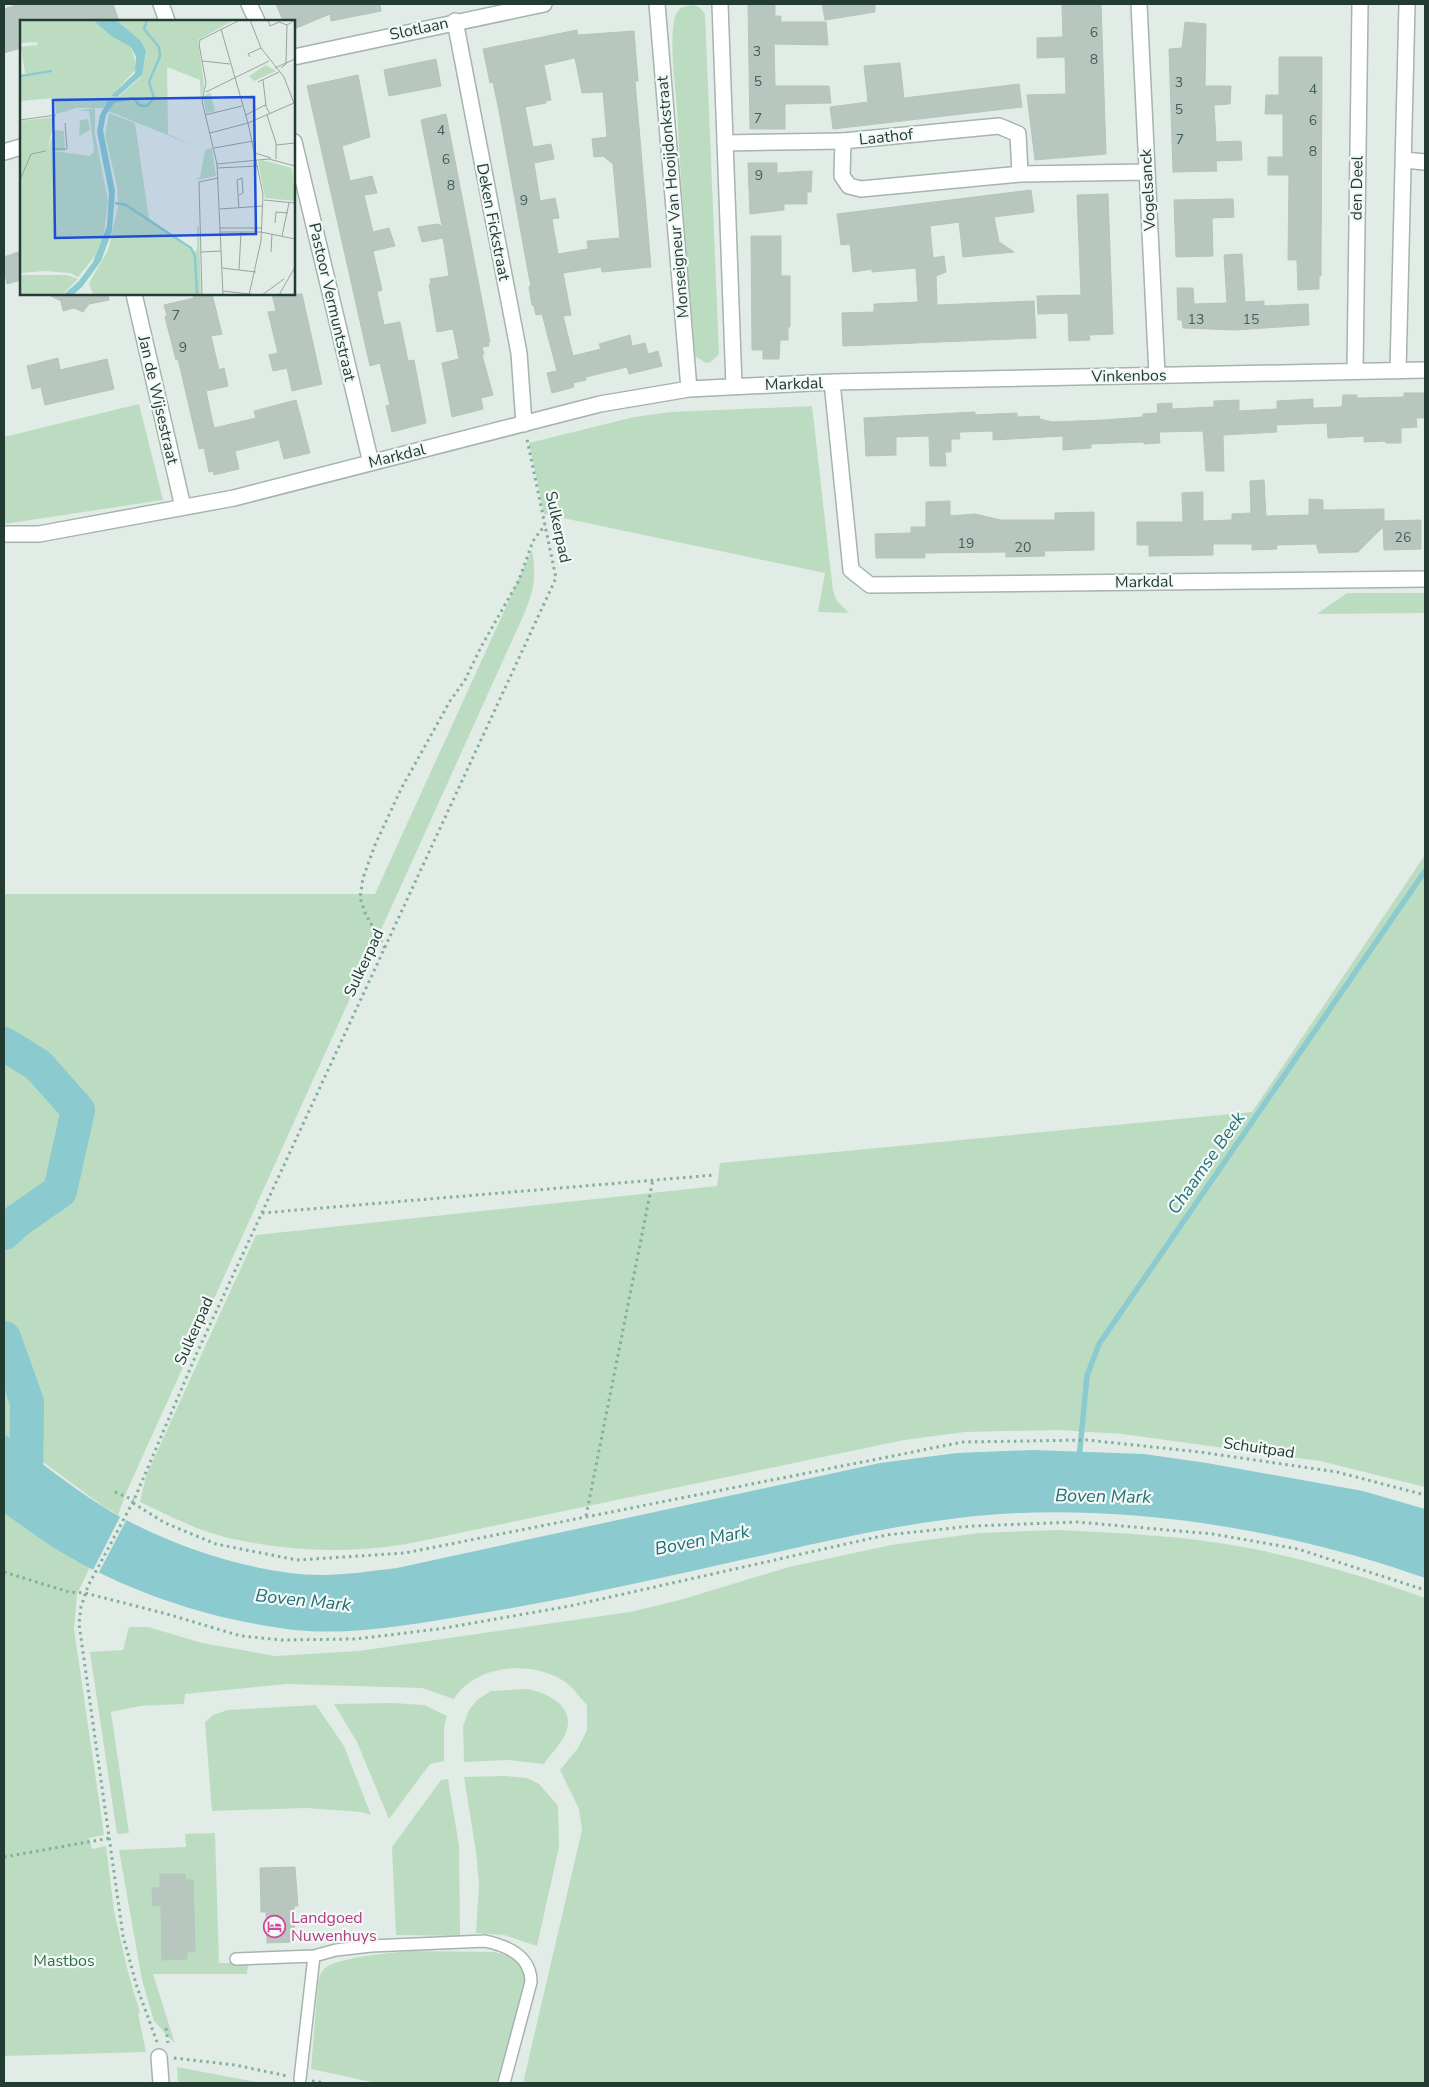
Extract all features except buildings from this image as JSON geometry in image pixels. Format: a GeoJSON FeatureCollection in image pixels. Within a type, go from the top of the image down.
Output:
{"type":"FeatureCollection","features":[{"type":"Feature","properties":{"kind":"street"},"geometry":{"type":"LineString","coordinates":[[161,4],[167,20]]}},
{"type":"Feature","properties":{"kind":"street"},"geometry":{"type":"LineString","coordinates":[[250,4],[257,20]]}},
{"type":"Feature","properties":{"kind":"street","name":"Slotlaan"},"geometry":{"type":"LineString","coordinates":[[295,56],[544,4]]}},
{"type":"Feature","properties":{"kind":"street","name":"Monseigneur Van Hooijdonkstraat"},"geometry":{"type":"LineString","coordinates":[[657,4],[689,389]]}},
{"type":"Feature","properties":{"kind":"street"},"geometry":{"type":"LineString","coordinates":[[720,4],[734,386]]}},
{"type":"Feature","properties":{"kind":"street","name":"Vogelsanck"},"geometry":{"type":"LineString","coordinates":[[1140,4],[1157,375]]}},
{"type":"Feature","properties":{"kind":"street","name":"den Deel"},"geometry":{"type":"LineString","coordinates":[[1355,371],[1360,4]]}},
{"type":"Feature","properties":{"kind":"street"},"geometry":{"type":"LineString","coordinates":[[1398,370],[1407,4]]}},
{"type":"Feature","properties":{"kind":"street","name":"Deken Fickstraat"},"geometry":{"type":"LineString","coordinates":[[455,21],[519,353],[524,424]]}},
{"type":"Feature","properties":{"kind":"street","name":"Laathof"},"geometry":{"type":"LineString","coordinates":[[1020,174],[1018,134],[999,126],[843,141],[842,176],[848,186],[861,189],[1020,174],[1147,172]]}},
{"type":"Feature","properties":{"kind":"street"},"geometry":{"type":"LineString","coordinates":[[726,143],[843,141]]}},
{"type":"Feature","properties":{"kind":"street","name":"Pastoor Vermuntstraat"},"geometry":{"type":"LineString","coordinates":[[295,146],[371,463]]}},
{"type":"Feature","properties":{"kind":"street"},"geometry":{"type":"LineString","coordinates":[[4,152],[20,147]]}},
{"type":"Feature","properties":{"kind":"street"},"geometry":{"type":"LineString","coordinates":[[1404,160],[1425,162]]}},
{"type":"Feature","properties":{"kind":"street","name":"Jan de Wijsestraat"},"geometry":{"type":"LineString","coordinates":[[134,295],[183,507]]}},
{"type":"Feature","properties":{"kind":"street","name":"Vinkenbos"},"geometry":{"type":"LineString","coordinates":[[832,382],[1425,370]]}},
{"type":"Feature","properties":{"kind":"street","name":"Markdal"},"geometry":{"type":"LineString","coordinates":[[4,534],[39,534],[234,498],[600,404],[689,389],[832,382],[851,570],[870,584],[1425,579]]}},
{"type":"Feature","properties":{"kind":"street"},"geometry":{"type":"LineString","coordinates":[[158,2057],[161,2083]]}},
{"type":"Feature","properties":{"kind":"lane"},"geometry":{"type":"LineString","coordinates":[[236,1960],[314,1956],[336,1950],[371,1946],[485,1941],[499,1944],[524,1958],[531,1972],[531,1982],[504,2083]]}},
{"type":"Feature","properties":{"kind":"lane"},"geometry":{"type":"LineString","coordinates":[[300,2078],[314,1956]]}},
{"type":"Feature","properties":{"kind":"path","name":"Sulkerpad"},"geometry":{"type":"LineString","coordinates":[[158,2057],[156,2037],[137,1987],[123,1936],[79,1624],[81,1607],[85,1593],[133,1502],[196,1355],[556,578],[524,424]]}},
{"type":"Feature","properties":{"kind":"path"},"geometry":{"type":"LineString","coordinates":[[384,948],[366,914],[360,898],[363,878],[375,845],[401,789],[450,701],[465,680],[480,647],[518,580],[534,541],[545,525]]}},
{"type":"Feature","properties":{"kind":"path"},"geometry":{"type":"LineString","coordinates":[[262,1213],[715,1175]]}},
{"type":"Feature","properties":{"kind":"path"},"geometry":{"type":"LineString","coordinates":[[586,1516],[653,1179]]}},
{"type":"Feature","properties":{"kind":"path","name":"Schuitpad"},"geometry":{"type":"LineString","coordinates":[[115,1492],[165,1523],[216,1544],[297,1560],[405,1553],[963,1442],[1087,1440],[1200,1452],[1337,1472],[1425,1495]]}},
{"type":"Feature","properties":{"kind":"path"},"geometry":{"type":"LineString","coordinates":[[4,1572],[69,1592],[85,1593],[167,1614],[241,1636],[282,1640],[355,1639],[439,1629],[570,1606],[886,1535],[972,1526],[1077,1522],[1213,1534],[1298,1549],[1425,1590]]}},
{"type":"Feature","properties":{"kind":"path"},"geometry":{"type":"LineString","coordinates":[[4,1857],[110,1838]]}},
{"type":"Feature","properties":{"kind":"path"},"geometry":{"type":"LineString","coordinates":[[158,2057],[234,2065],[324,2083]]}},
{"type":"Feature","properties":{"kind":"green space"},"geometry":{"type":"Polygon","coordinates":[[[692,5],[699,7],[705,14],[719,354],[711,362],[706,363],[695,356],[672,49],[673,26],[676,14],[681,8],[692,5]]]}},
{"type":"Feature","properties":{"kind":"green space"},"geometry":{"type":"Polygon","coordinates":[[[139,404],[163,500],[4,524],[4,437],[139,404]]]}},
{"type":"Feature","properties":{"kind":"green space"},"geometry":{"type":"Polygon","coordinates":[[[812,406],[833,591],[837,601],[849,613],[818,612],[825,573],[544,514],[529,443],[634,417],[671,412],[812,406]]]}},
{"type":"Feature","properties":{"kind":"green space"},"geometry":{"type":"Polygon","coordinates":[[[532,550],[534,581],[525,612],[126,1493],[118,1515],[5,1434],[4,1436],[4,894],[375,894],[532,550]]]}},
{"type":"Feature","properties":{"kind":"green space"},"geometry":{"type":"Polygon","coordinates":[[[1347,593],[1425,593],[1425,613],[1317,614],[1347,593]]]}},
{"type":"Feature","properties":{"kind":"green space"},"geometry":{"type":"Polygon","coordinates":[[[1425,855],[1425,1487],[1320,1461],[1122,1434],[1058,1430],[965,1432],[904,1440],[407,1544],[360,1549],[314,1550],[291,1548],[221,1536],[180,1521],[140,1502],[146,1476],[256,1235],[717,1186],[720,1163],[1252,1112],[1425,855]]]}},
{"type":"Feature","properties":{"kind":"green space","name":"Mastbos"},"geometry":{"type":"Polygon","coordinates":[[[4,1513],[74,1560],[90,1567],[77,1594],[74,1629],[104,1835],[89,1838],[92,1849],[106,1846],[114,1911],[128,1972],[140,2013],[138,2013],[146,2052],[4,2056],[4,1513]]]}},
{"type":"Feature","properties":{"kind":"green space"},"geometry":{"type":"Polygon","coordinates":[[[1059,1530],[1178,1538],[1249,1548],[1338,1570],[1425,1598],[1425,2083],[523,2083],[582,1830],[579,1809],[560,1770],[578,1748],[587,1730],[587,1705],[575,1691],[562,1680],[535,1670],[519,1668],[489,1673],[475,1679],[463,1688],[454,1699],[422,1688],[286,1684],[185,1694],[184,1704],[140,1706],[111,1712],[129,1833],[117,1834],[90,1652],[123,1650],[129,1627],[148,1627],[202,1643],[275,1656],[359,1651],[630,1612],[680,1600],[789,1567],[891,1545],[979,1533],[1059,1530]]]}},
{"type":"Feature","properties":{"kind":"green space"},"geometry":{"type":"Polygon","coordinates":[[[528,1689],[553,1699],[565,1710],[568,1717],[565,1735],[544,1764],[507,1760],[464,1762],[463,1726],[469,1710],[477,1700],[491,1691],[528,1689]]]}},
{"type":"Feature","properties":{"kind":"green space"},"geometry":{"type":"Polygon","coordinates":[[[392,1703],[424,1705],[447,1716],[444,1727],[444,1761],[430,1764],[389,1819],[357,1742],[334,1704],[392,1703]]]}},
{"type":"Feature","properties":{"kind":"green space"},"geometry":{"type":"Polygon","coordinates":[[[316,1705],[344,1746],[371,1815],[361,1812],[306,1808],[212,1811],[205,1722],[213,1715],[228,1710],[316,1705]]]}},
{"type":"Feature","properties":{"kind":"green space"},"geometry":{"type":"Polygon","coordinates":[[[505,1776],[527,1778],[539,1784],[558,1806],[559,1847],[537,1946],[504,1935],[476,1933],[479,1884],[464,1777],[505,1776]]]}},
{"type":"Feature","properties":{"kind":"green space"},"geometry":{"type":"Polygon","coordinates":[[[448,1779],[459,1846],[460,1936],[396,1935],[392,1847],[441,1780],[448,1779]]]}},
{"type":"Feature","properties":{"kind":"green space"},"geometry":{"type":"Polygon","coordinates":[[[215,1833],[219,1963],[248,1963],[247,1974],[153,1974],[175,2044],[154,2021],[142,1980],[119,1850],[186,1847],[185,1834],[215,1833]]]}},
{"type":"Feature","properties":{"kind":"green space"},"geometry":{"type":"Polygon","coordinates":[[[410,1951],[494,1952],[509,1956],[530,1967],[505,2083],[376,2083],[311,2069],[318,1984],[324,1969],[340,1961],[378,1954],[410,1951]]]}},
{"type":"Feature","properties":{"kind":"green space"},"geometry":{"type":"Polygon","coordinates":[[[177,2067],[261,2083],[178,2083],[177,2067]]]}},
{"type":"Feature","properties":{"kind":"water","name":"Boven Mark"},"geometry":{"type":"Polygon","coordinates":[[[5,1434],[52,1471],[125,1520],[207,1554],[266,1569],[294,1573],[330,1575],[397,1568],[880,1463],[957,1453],[1032,1450],[1144,1454],[1207,1463],[1363,1491],[1425,1509],[1425,1578],[1318,1546],[1204,1523],[1088,1513],[1031,1513],[976,1516],[899,1527],[584,1594],[447,1619],[375,1629],[328,1632],[304,1631],[253,1624],[176,1604],[102,1574],[49,1545],[4,1513],[5,1434]]]}},
{"type":"Feature","properties":{"kind":"pier"},"geometry":{"type":"Polygon","coordinates":[[[122,1513],[128,1517],[98,1574],[92,1572],[122,1513]]]}},
{"type":"Feature","properties":{"kind":"waterway","name":"Chaamse Beek"},"geometry":{"type":"LineString","coordinates":[[1079,1459],[1087,1376],[1099,1344],[1425,871]]}},
{"type":"Feature","properties":{"kind":"waterway"},"geometry":{"type":"LineString","coordinates":[[4,1044],[38,1065],[78,1110],[60,1191],[17,1221],[4,1233]]}},
{"type":"Feature","properties":{"kind":"waterway"},"geometry":{"type":"LineString","coordinates":[[4,1338],[27,1402],[26,1490]]}},
{"type":"Feature","properties":{"kind":"place","name":"Landgoed Nuwenhuys"},"geometry":{"type":"Point","coordinates":[275,1927]}}]}
